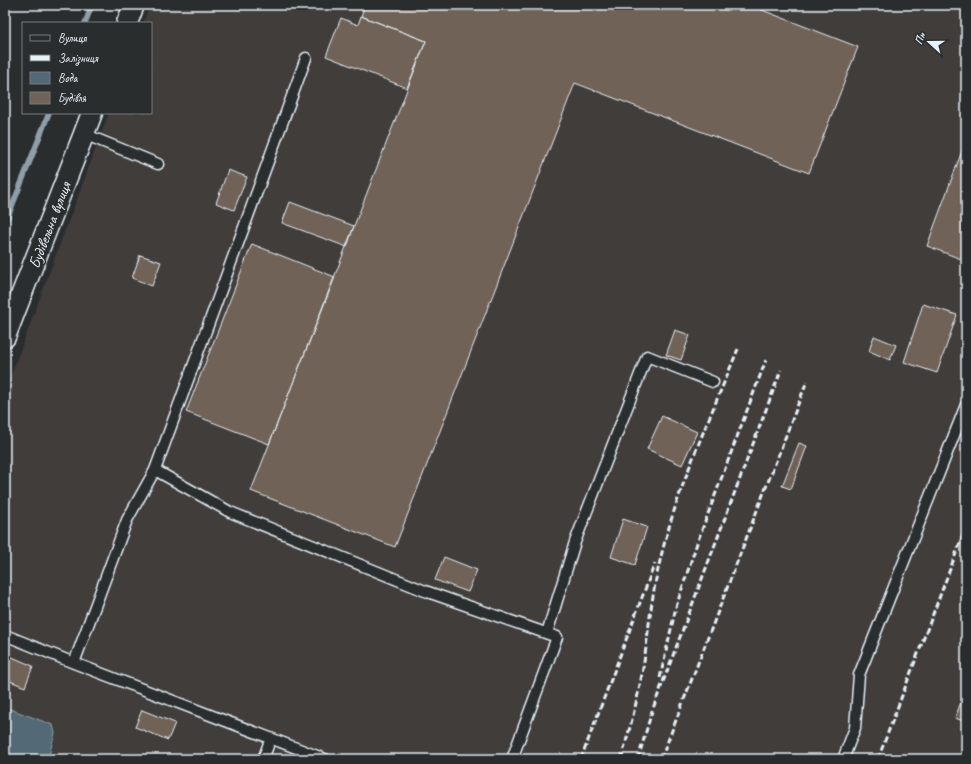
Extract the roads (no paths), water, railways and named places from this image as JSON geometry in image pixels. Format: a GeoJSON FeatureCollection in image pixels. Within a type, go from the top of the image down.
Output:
{"type":"FeatureCollection","features":[{"type":"Feature","properties":{"kind":"street"},"geometry":{"type":"LineString","coordinates":[[128,22],[134,5]]}},
{"type":"Feature","properties":{"kind":"street","name":"Будівельна вулиця"},"geometry":{"type":"LineString","coordinates":[[5,337],[92,114]]}},
{"type":"Feature","properties":{"kind":"lane"},"geometry":{"type":"LineString","coordinates":[[74,664],[127,520],[155,470],[306,58]]}},
{"type":"Feature","properties":{"kind":"lane"},"geometry":{"type":"LineString","coordinates":[[84,134],[158,164]]}},
{"type":"Feature","properties":{"kind":"lane"},"geometry":{"type":"LineString","coordinates":[[547,633],[575,542],[647,356],[713,382]]}},
{"type":"Feature","properties":{"kind":"lane"},"geometry":{"type":"LineString","coordinates":[[843,759],[855,728],[859,675],[966,405]]}},
{"type":"Feature","properties":{"kind":"lane"},"geometry":{"type":"LineString","coordinates":[[155,470],[230,512],[425,591],[557,636],[512,759]]}},
{"type":"Feature","properties":{"kind":"lane"},"geometry":{"type":"LineString","coordinates":[[5,635],[74,664],[325,759]]}},
{"type":"Feature","properties":{"kind":"lane"},"geometry":{"type":"LineString","coordinates":[[263,759],[271,738]]}},
{"type":"Feature","properties":{"kind":"water"},"geometry":{"type":"Polygon","coordinates":[[[5,707],[53,725],[55,733],[48,759],[5,759],[5,707]]]}},
{"type":"Feature","properties":{"kind":"waterway"},"geometry":{"type":"LineString","coordinates":[[85,22],[92,5]]}},
{"type":"Feature","properties":{"kind":"waterway"},"geometry":{"type":"LineString","coordinates":[[5,224],[49,114]]}},
{"type":"Feature","properties":{"kind":"railway"},"geometry":{"type":"LineString","coordinates":[[621,759],[641,682],[654,588],[666,537],[684,482],[738,349]]}},
{"type":"Feature","properties":{"kind":"railway"},"geometry":{"type":"LineString","coordinates":[[660,678],[676,607],[697,543],[766,360]]}},
{"type":"Feature","properties":{"kind":"railway"},"geometry":{"type":"LineString","coordinates":[[638,759],[652,711],[781,370]]}},
{"type":"Feature","properties":{"kind":"railway"},"geometry":{"type":"LineString","coordinates":[[661,759],[807,381]]}},
{"type":"Feature","properties":{"kind":"railway"},"geometry":{"type":"LineString","coordinates":[[878,759],[966,527]]}},
{"type":"Feature","properties":{"kind":"railway"},"geometry":{"type":"LineString","coordinates":[[581,759],[655,563]]}}]}
